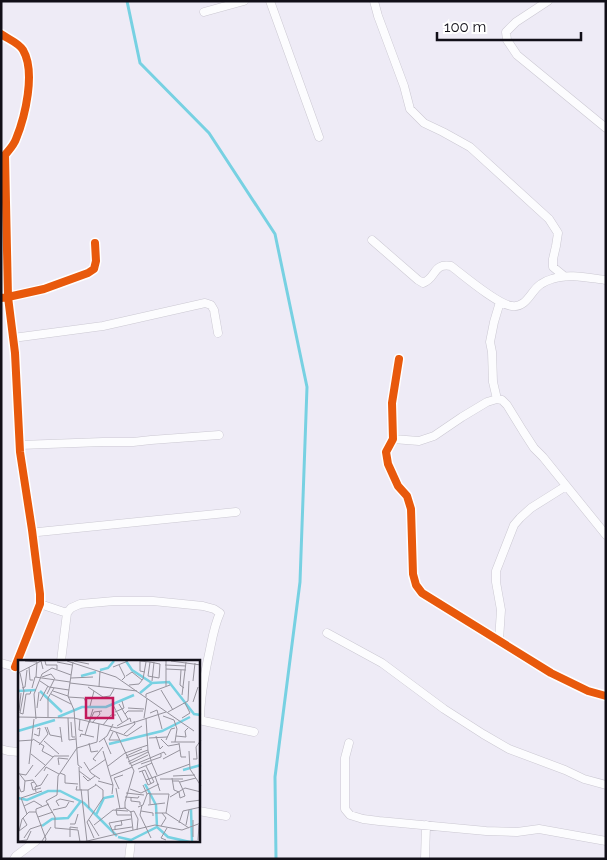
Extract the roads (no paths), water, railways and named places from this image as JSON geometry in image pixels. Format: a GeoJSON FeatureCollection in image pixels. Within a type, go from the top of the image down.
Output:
{"type":"FeatureCollection","features":[{"type":"Feature","properties":{"kind":"street"},"geometry":{"type":"LineString","coordinates":[[204,12],[244,1]]}},
{"type":"Feature","properties":{"kind":"street"},"geometry":{"type":"LineString","coordinates":[[270,1],[319,137]]}},
{"type":"Feature","properties":{"kind":"street"},"geometry":{"type":"LineString","coordinates":[[374,1],[404,86],[410,109],[424,123],[470,147],[549,219],[558,234],[552,259],[553,267],[564,276]]}},
{"type":"Feature","properties":{"kind":"street"},"geometry":{"type":"LineString","coordinates":[[548,1],[516,22],[506,32],[507,40],[517,55],[606,128]]}},
{"type":"Feature","properties":{"kind":"street"},"geometry":{"type":"LineString","coordinates":[[1,34],[23,49],[29,76],[26,105],[16,140],[3,155],[5,298],[13,338],[22,466],[34,533],[40,604],[20,660]]}},
{"type":"Feature","properties":{"kind":"street"},"geometry":{"type":"LineString","coordinates":[[372,240],[423,283],[428,281],[437,268],[443,265],[450,266],[500,302],[510,306],[518,306],[525,302],[540,284],[554,278],[564,276],[606,280]]}},
{"type":"Feature","properties":{"kind":"street"},"geometry":{"type":"LineString","coordinates":[[5,298],[44,289],[88,274],[94,268],[96,261],[95,243]]}},
{"type":"Feature","properties":{"kind":"street"},"geometry":{"type":"LineString","coordinates":[[497,399],[493,382],[490,342],[500,302]]}},
{"type":"Feature","properties":{"kind":"street"},"geometry":{"type":"LineString","coordinates":[[13,338],[103,326],[205,303],[211,305],[214,310],[218,333]]}},
{"type":"Feature","properties":{"kind":"street"},"geometry":{"type":"LineString","coordinates":[[399,359],[392,403],[393,439],[386,452],[388,464],[398,486],[407,496],[411,509],[416,585],[422,593],[551,672],[588,691],[606,696]]}},
{"type":"Feature","properties":{"kind":"street"},"geometry":{"type":"LineString","coordinates":[[393,439],[419,441],[434,436],[487,402],[497,399],[502,400],[534,448],[544,457],[606,535]]}},
{"type":"Feature","properties":{"kind":"street"},"geometry":{"type":"LineString","coordinates":[[20,444],[133,442],[219,435]]}},
{"type":"Feature","properties":{"kind":"street"},"geometry":{"type":"LineString","coordinates":[[499,640],[501,610],[496,570],[514,525],[531,508],[566,486]]}},
{"type":"Feature","properties":{"kind":"street"},"geometry":{"type":"LineString","coordinates":[[34,533],[236,512]]}},
{"type":"Feature","properties":{"kind":"street"},"geometry":{"type":"LineString","coordinates":[[62,660],[67,613],[71,608],[80,604],[114,601],[153,601],[203,606],[214,609],[220,613],[215,625],[200,700]]}},
{"type":"Feature","properties":{"kind":"street"},"geometry":{"type":"LineString","coordinates":[[40,604],[67,613]]}},
{"type":"Feature","properties":{"kind":"street"},"geometry":{"type":"LineString","coordinates":[[327,633],[382,663],[444,709],[509,749],[584,779],[606,785]]}},
{"type":"Feature","properties":{"kind":"street"},"geometry":{"type":"LineString","coordinates":[[1,663],[17,668]]}},
{"type":"Feature","properties":{"kind":"street"},"geometry":{"type":"LineString","coordinates":[[200,720],[254,732]]}},
{"type":"Feature","properties":{"kind":"street"},"geometry":{"type":"LineString","coordinates":[[349,743],[345,758],[345,809],[350,815],[363,819],[472,830],[517,832],[539,829],[606,841]]}},
{"type":"Feature","properties":{"kind":"street"},"geometry":{"type":"LineString","coordinates":[[1,749],[18,752]]}},
{"type":"Feature","properties":{"kind":"street"},"geometry":{"type":"LineString","coordinates":[[200,811],[226,816]]}},
{"type":"Feature","properties":{"kind":"street"},"geometry":{"type":"LineString","coordinates":[[425,859],[426,825]]}},
{"type":"Feature","properties":{"kind":"street"},"geometry":{"type":"LineString","coordinates":[[14,859],[35,842]]}},
{"type":"Feature","properties":{"kind":"street"},"geometry":{"type":"LineString","coordinates":[[129,859],[131,842]]}},
{"type":"Feature","properties":{"kind":"waterway"},"geometry":{"type":"LineString","coordinates":[[127,1],[140,63],[209,133],[275,234],[307,387],[300,582],[275,777],[276,859]]}}]}
